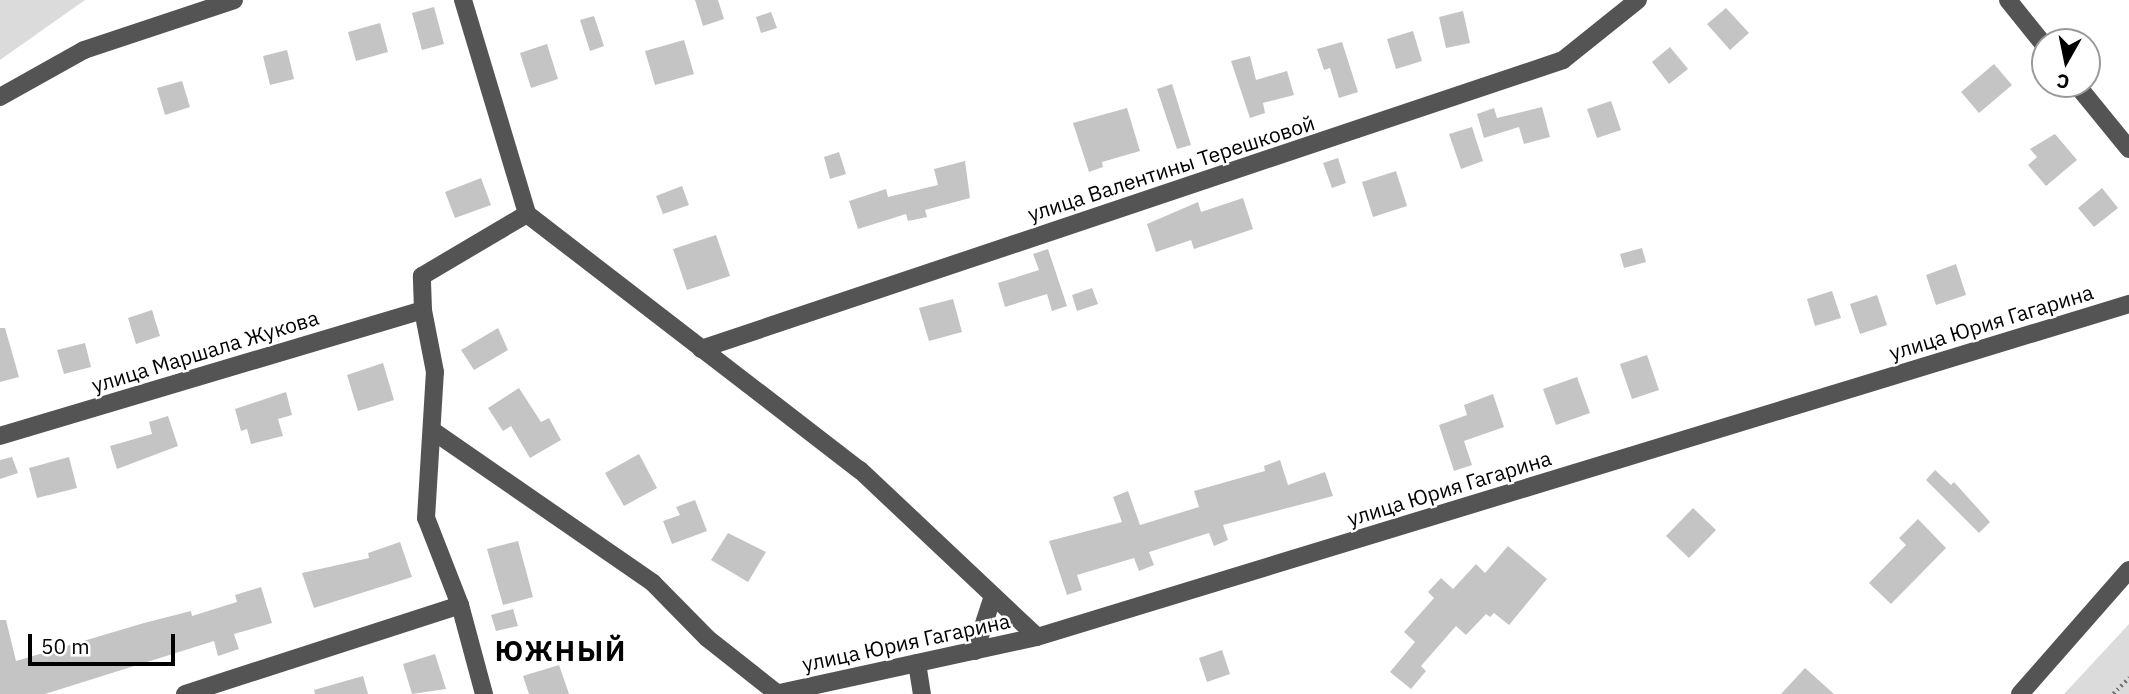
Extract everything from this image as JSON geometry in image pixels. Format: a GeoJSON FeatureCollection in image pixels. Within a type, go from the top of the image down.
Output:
{"type":"FeatureCollection","features":[{"type":"Feature","properties":{"kind":"street"},"geometry":{"type":"LineString","coordinates":[[0,97],[84,50],[234,0]]}},
{"type":"Feature","properties":{"kind":"street"},"geometry":{"type":"LineString","coordinates":[[463,0],[527,215],[860,470],[1037,637]]}},
{"type":"Feature","properties":{"kind":"street","name":"улица Валентины Терешковой"},"geometry":{"type":"LineString","coordinates":[[701,349],[1563,60],[1639,0]]}},
{"type":"Feature","properties":{"kind":"street"},"geometry":{"type":"LineString","coordinates":[[2008,0],[2031,29]]}},
{"type":"Feature","properties":{"kind":"street"},"geometry":{"type":"LineString","coordinates":[[2087,98],[2129,149]]}},
{"type":"Feature","properties":{"kind":"street"},"geometry":{"type":"LineString","coordinates":[[484,694],[460,605],[426,518],[435,372],[423,310],[422,276],[527,215]]}},
{"type":"Feature","properties":{"kind":"street","name":"улица Юрия Гагарина"},"geometry":{"type":"LineString","coordinates":[[776,694],[1037,637],[2129,304]]}},
{"type":"Feature","properties":{"kind":"street","name":"улица Маршала Жукова"},"geometry":{"type":"LineString","coordinates":[[0,436],[423,310]]}},
{"type":"Feature","properties":{"kind":"street"},"geometry":{"type":"LineString","coordinates":[[433,431],[653,583],[707,638],[776,694]]}},
{"type":"Feature","properties":{"kind":"street"},"geometry":{"type":"LineString","coordinates":[[2020,694],[2129,570]]}},
{"type":"Feature","properties":{"kind":"street"},"geometry":{"type":"LineString","coordinates":[[975,651],[993,596]]}},
{"type":"Feature","properties":{"kind":"street"},"geometry":{"type":"LineString","coordinates":[[185,694],[460,605]]}},
{"type":"Feature","properties":{"kind":"street"},"geometry":{"type":"LineString","coordinates":[[917,663],[922,694]]}},
{"type":"Feature","properties":{"kind":"path"},"geometry":{"type":"LineString","coordinates":[[2113,694],[2129,678]]}},
{"type":"Feature","properties":{"kind":"shaded area"},"geometry":{"type":"Polygon","coordinates":[[[0,0],[85,0],[0,60],[0,0]]]}},
{"type":"Feature","properties":{"kind":"shaded area"},"geometry":{"type":"Polygon","coordinates":[[[2129,624],[2129,694],[2064,694],[2129,624]]]}},
{"type":"Feature","properties":{"kind":"building"},"geometry":{"type":"Polygon","coordinates":[[[695,0],[718,0],[724,19],[703,26],[695,0]]]}},
{"type":"Feature","properties":{"kind":"building"},"geometry":{"type":"Polygon","coordinates":[[[434,7],[444,44],[422,50],[412,13],[434,7]]]}},
{"type":"Feature","properties":{"kind":"building"},"geometry":{"type":"Polygon","coordinates":[[[1726,8],[1749,33],[1730,50],[1707,24],[1726,8]]]}},
{"type":"Feature","properties":{"kind":"building"},"geometry":{"type":"Polygon","coordinates":[[[1463,11],[1470,43],[1446,48],[1439,17],[1463,11]]]}},
{"type":"Feature","properties":{"kind":"building"},"geometry":{"type":"Polygon","coordinates":[[[771,12],[777,28],[761,33],[756,17],[771,12]]]}},
{"type":"Feature","properties":{"kind":"building"},"geometry":{"type":"Polygon","coordinates":[[[594,16],[604,46],[590,51],[580,20],[594,16]]]}},
{"type":"Feature","properties":{"kind":"building"},"geometry":{"type":"Polygon","coordinates":[[[380,23],[388,52],[356,61],[348,32],[380,23]]]}},
{"type":"Feature","properties":{"kind":"building"},"geometry":{"type":"Polygon","coordinates":[[[1413,31],[1422,61],[1396,69],[1387,39],[1413,31]]]}},
{"type":"Feature","properties":{"kind":"building"},"geometry":{"type":"Polygon","coordinates":[[[684,40],[694,74],[655,85],[645,51],[684,40]]]}},
{"type":"Feature","properties":{"kind":"building"},"geometry":{"type":"Polygon","coordinates":[[[1342,42],[1358,92],[1339,98],[1330,68],[1324,70],[1317,49],[1342,42]]]}},
{"type":"Feature","properties":{"kind":"building"},"geometry":{"type":"Polygon","coordinates":[[[547,44],[558,79],[531,88],[520,53],[547,44]]]}},
{"type":"Feature","properties":{"kind":"building"},"geometry":{"type":"Polygon","coordinates":[[[1670,47],[1688,69],[1669,84],[1652,62],[1670,47]]]}},
{"type":"Feature","properties":{"kind":"building"},"geometry":{"type":"Polygon","coordinates":[[[287,50],[294,79],[270,85],[263,56],[287,50]]]}},
{"type":"Feature","properties":{"kind":"building"},"geometry":{"type":"Polygon","coordinates":[[[1250,56],[1256,80],[1287,71],[1294,95],[1263,103],[1265,113],[1250,118],[1231,61],[1250,56]]]}},
{"type":"Feature","properties":{"kind":"building"},"geometry":{"type":"Polygon","coordinates":[[[1994,64],[2012,85],[1979,113],[1961,92],[1994,64]]]}},
{"type":"Feature","properties":{"kind":"building"},"geometry":{"type":"Polygon","coordinates":[[[182,81],[190,107],[165,115],[157,88],[182,81]]]}},
{"type":"Feature","properties":{"kind":"building"},"geometry":{"type":"Polygon","coordinates":[[[1172,84],[1191,145],[1177,149],[1157,89],[1172,84]]]}},
{"type":"Feature","properties":{"kind":"building"},"geometry":{"type":"Polygon","coordinates":[[[1611,101],[1621,130],[1597,138],[1587,109],[1611,101]]]}},
{"type":"Feature","properties":{"kind":"building"},"geometry":{"type":"Polygon","coordinates":[[[1542,107],[1550,137],[1524,144],[1519,127],[1484,138],[1477,114],[1494,108],[1497,118],[1542,107]]]}},
{"type":"Feature","properties":{"kind":"building"},"geometry":{"type":"Polygon","coordinates":[[[1127,108],[1140,151],[1102,162],[1103,167],[1089,172],[1073,123],[1127,108]]]}},
{"type":"Feature","properties":{"kind":"building"},"geometry":{"type":"Polygon","coordinates":[[[1472,127],[1483,161],[1461,169],[1449,134],[1472,127]]]}},
{"type":"Feature","properties":{"kind":"building"},"geometry":{"type":"Polygon","coordinates":[[[2055,134],[2077,160],[2046,186],[2028,165],[2037,157],[2030,149],[2055,134]]]}},
{"type":"Feature","properties":{"kind":"building"},"geometry":{"type":"Polygon","coordinates":[[[839,152],[846,174],[830,179],[824,157],[839,152]]]}},
{"type":"Feature","properties":{"kind":"building"},"geometry":{"type":"Polygon","coordinates":[[[1338,158],[1346,183],[1332,188],[1323,163],[1338,158]]]}},
{"type":"Feature","properties":{"kind":"building"},"geometry":{"type":"Polygon","coordinates":[[[965,161],[970,198],[925,210],[927,217],[908,221],[906,214],[858,229],[849,201],[886,189],[888,197],[938,185],[934,169],[965,161]]]}},
{"type":"Feature","properties":{"kind":"building"},"geometry":{"type":"Polygon","coordinates":[[[1396,171],[1407,206],[1373,217],[1362,182],[1396,171]]]}},
{"type":"Feature","properties":{"kind":"building"},"geometry":{"type":"Polygon","coordinates":[[[481,178],[491,205],[455,218],[445,192],[481,178]]]}},
{"type":"Feature","properties":{"kind":"building"},"geometry":{"type":"Polygon","coordinates":[[[682,186],[689,205],[663,214],[656,196],[682,186]]]}},
{"type":"Feature","properties":{"kind":"building"},"geometry":{"type":"Polygon","coordinates":[[[2102,188],[2118,208],[2094,227],[2078,208],[2102,188]]]}},
{"type":"Feature","properties":{"kind":"building"},"geometry":{"type":"Polygon","coordinates":[[[1243,198],[1253,229],[1194,249],[1191,240],[1156,252],[1147,224],[1198,202],[1201,212],[1243,198]]]}},
{"type":"Feature","properties":{"kind":"building"},"geometry":{"type":"Polygon","coordinates":[[[716,235],[730,276],[687,290],[673,249],[716,235]]]}},
{"type":"Feature","properties":{"kind":"building"},"geometry":{"type":"Polygon","coordinates":[[[1642,248],[1646,262],[1624,268],[1620,254],[1642,248]]]}},
{"type":"Feature","properties":{"kind":"building"},"geometry":{"type":"Polygon","coordinates":[[[1048,249],[1067,306],[1052,311],[1047,294],[1005,307],[998,283],[1039,270],[1033,254],[1048,249]]]}},
{"type":"Feature","properties":{"kind":"building"},"geometry":{"type":"Polygon","coordinates":[[[1956,264],[1966,295],[1936,305],[1926,275],[1956,264]]]}},
{"type":"Feature","properties":{"kind":"building"},"geometry":{"type":"Polygon","coordinates":[[[1092,288],[1098,304],[1077,311],[1072,295],[1092,288]]]}},
{"type":"Feature","properties":{"kind":"building"},"geometry":{"type":"Polygon","coordinates":[[[1832,291],[1841,318],[1815,326],[1807,299],[1832,291]]]}},
{"type":"Feature","properties":{"kind":"building"},"geometry":{"type":"Polygon","coordinates":[[[1877,295],[1887,325],[1860,334],[1850,304],[1877,295]]]}},
{"type":"Feature","properties":{"kind":"building"},"geometry":{"type":"Polygon","coordinates":[[[953,299],[962,332],[929,341],[919,308],[953,299]]]}},
{"type":"Feature","properties":{"kind":"building"},"geometry":{"type":"Polygon","coordinates":[[[152,310],[160,336],[136,344],[128,318],[152,310]]]}},
{"type":"Feature","properties":{"kind":"building"},"geometry":{"type":"Polygon","coordinates":[[[0,328],[5,328],[19,377],[0,382],[0,328]]]}},
{"type":"Feature","properties":{"kind":"building"},"geometry":{"type":"Polygon","coordinates":[[[498,328],[508,350],[474,370],[461,350],[498,328]]]}},
{"type":"Feature","properties":{"kind":"building"},"geometry":{"type":"Polygon","coordinates":[[[85,343],[91,367],[64,374],[57,350],[85,343]]]}},
{"type":"Feature","properties":{"kind":"building"},"geometry":{"type":"Polygon","coordinates":[[[1647,355],[1659,390],[1632,399],[1620,364],[1647,355]]]}},
{"type":"Feature","properties":{"kind":"building"},"geometry":{"type":"Polygon","coordinates":[[[383,363],[394,400],[358,411],[347,375],[383,363]]]}},
{"type":"Feature","properties":{"kind":"building"},"geometry":{"type":"Polygon","coordinates":[[[1577,377],[1590,413],[1556,425],[1543,389],[1577,377]]]}},
{"type":"Feature","properties":{"kind":"building"},"geometry":{"type":"Polygon","coordinates":[[[519,388],[541,422],[549,418],[561,440],[530,458],[511,426],[503,431],[488,408],[519,388]]]}},
{"type":"Feature","properties":{"kind":"building"},"geometry":{"type":"Polygon","coordinates":[[[286,392],[292,415],[278,419],[283,436],[251,444],[247,429],[241,431],[235,409],[286,392]]]}},
{"type":"Feature","properties":{"kind":"building"},"geometry":{"type":"Polygon","coordinates":[[[1493,394],[1504,427],[1464,441],[1472,465],[1454,471],[1439,425],[1467,415],[1464,405],[1493,394]]]}},
{"type":"Feature","properties":{"kind":"building"},"geometry":{"type":"Polygon","coordinates":[[[168,416],[178,446],[117,469],[110,446],[152,434],[149,422],[168,416]]]}},
{"type":"Feature","properties":{"kind":"building"},"geometry":{"type":"Polygon","coordinates":[[[639,454],[657,488],[624,506],[605,473],[639,454]]]}},
{"type":"Feature","properties":{"kind":"building"},"geometry":{"type":"Polygon","coordinates":[[[12,457],[18,473],[0,479],[0,460],[12,457]]]}},
{"type":"Feature","properties":{"kind":"building"},"geometry":{"type":"Polygon","coordinates":[[[69,457],[77,488],[37,498],[29,468],[69,457]]]}},
{"type":"Feature","properties":{"kind":"building"},"geometry":{"type":"Polygon","coordinates":[[[1280,460],[1288,485],[1325,472],[1333,496],[1223,525],[1228,540],[1214,546],[1209,533],[1149,552],[1154,565],[1139,571],[1134,558],[1077,575],[1082,590],[1067,595],[1049,541],[1122,522],[1113,497],[1128,491],[1140,525],[1199,507],[1194,491],[1265,471],[1264,466],[1280,460]]]}},
{"type":"Feature","properties":{"kind":"building"},"geometry":{"type":"Polygon","coordinates":[[[1935,470],[1951,485],[1954,482],[1990,522],[1979,533],[1926,480],[1935,470]]]}},
{"type":"Feature","properties":{"kind":"building"},"geometry":{"type":"Polygon","coordinates":[[[695,500],[707,531],[672,544],[663,521],[680,515],[676,507],[695,500]]]}},
{"type":"Feature","properties":{"kind":"building"},"geometry":{"type":"Polygon","coordinates":[[[1693,508],[1716,530],[1689,558],[1666,536],[1693,508]]]}},
{"type":"Feature","properties":{"kind":"building"},"geometry":{"type":"Polygon","coordinates":[[[1918,519],[1946,548],[1891,604],[1869,583],[1906,545],[1899,538],[1918,519]]]}},
{"type":"Feature","properties":{"kind":"building"},"geometry":{"type":"Polygon","coordinates":[[[728,533],[766,552],[748,582],[711,560],[728,533]]]}},
{"type":"Feature","properties":{"kind":"building"},"geometry":{"type":"Polygon","coordinates":[[[518,541],[533,597],[503,605],[487,549],[518,541]]]}},
{"type":"Feature","properties":{"kind":"building"},"geometry":{"type":"Polygon","coordinates":[[[400,542],[412,577],[314,608],[302,573],[369,558],[368,553],[400,542]]]}},
{"type":"Feature","properties":{"kind":"building"},"geometry":{"type":"Polygon","coordinates":[[[1508,546],[1547,579],[1509,625],[1494,613],[1490,617],[1486,614],[1466,635],[1456,626],[1421,666],[1426,671],[1411,689],[1390,672],[1415,642],[1404,632],[1434,598],[1428,592],[1441,578],[1453,589],[1476,564],[1485,573],[1508,546]]]}},
{"type":"Feature","properties":{"kind":"building"},"geometry":{"type":"Polygon","coordinates":[[[261,587],[272,623],[234,634],[239,649],[218,656],[214,641],[45,694],[0,694],[0,620],[6,620],[16,661],[144,623],[191,611],[192,616],[237,602],[235,595],[261,587]]]}},
{"type":"Feature","properties":{"kind":"building"},"geometry":{"type":"Polygon","coordinates":[[[513,609],[518,626],[496,631],[491,615],[513,609]]]}},
{"type":"Feature","properties":{"kind":"building"},"geometry":{"type":"Polygon","coordinates":[[[1222,650],[1230,674],[1207,682],[1199,658],[1222,650]]]}},
{"type":"Feature","properties":{"kind":"building"},"geometry":{"type":"Polygon","coordinates":[[[435,654],[446,689],[412,694],[403,664],[435,654]]]}},
{"type":"Feature","properties":{"kind":"building"},"geometry":{"type":"Polygon","coordinates":[[[559,665],[569,694],[529,694],[523,676],[559,665]]]}},
{"type":"Feature","properties":{"kind":"building"},"geometry":{"type":"Polygon","coordinates":[[[1805,668],[1834,694],[1781,694],[1805,668]]]}},
{"type":"Feature","properties":{"kind":"building"},"geometry":{"type":"Polygon","coordinates":[[[363,676],[368,694],[315,694],[314,690],[363,676]]]}},
{"type":"Feature","properties":{"kind":"district","name":"ЮЖНЫЙ"},"geometry":{"type":"Point","coordinates":[561,651]}}]}
